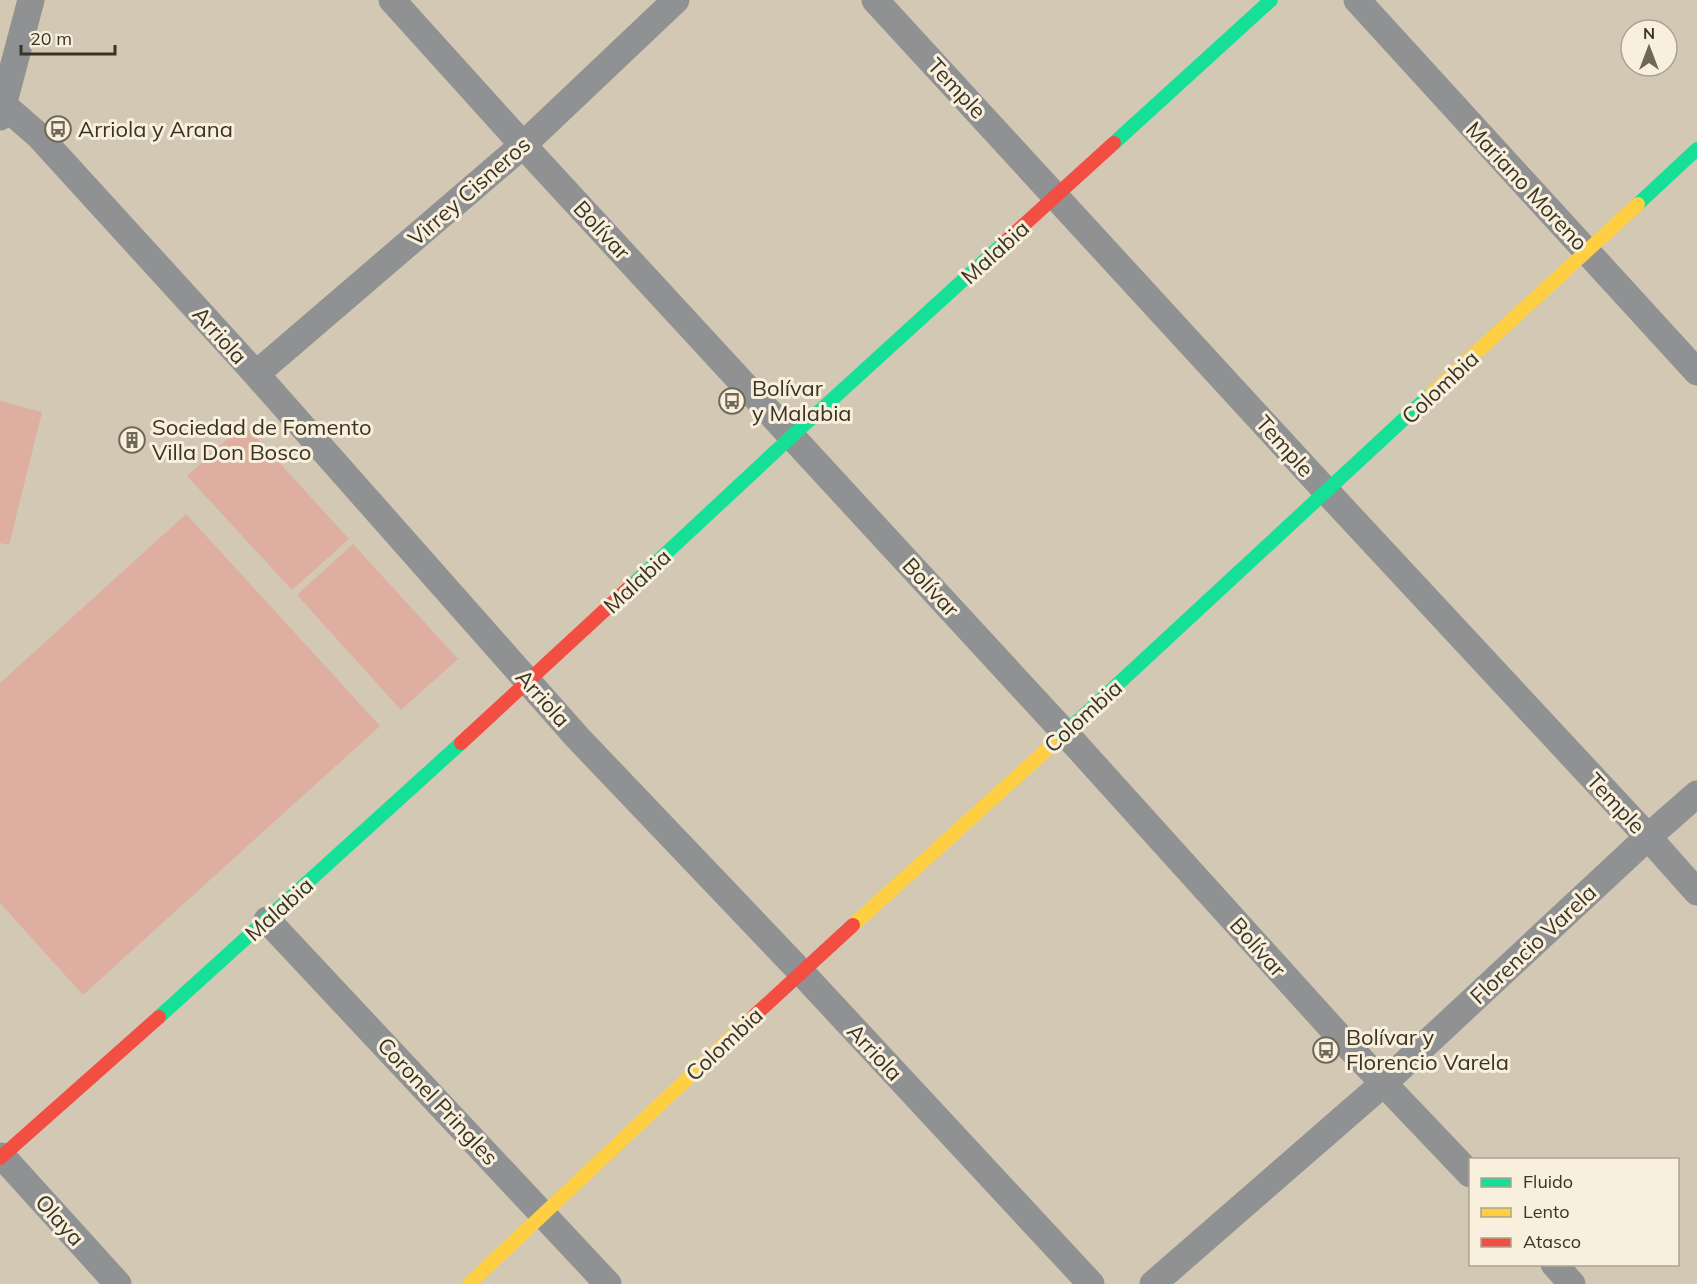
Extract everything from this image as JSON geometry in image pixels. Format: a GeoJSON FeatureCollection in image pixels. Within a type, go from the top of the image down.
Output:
{"type":"FeatureCollection","features":[{"type":"Feature","properties":{"kind":"street"},"geometry":{"type":"LineString","coordinates":[[1,107],[31,0]]}},
{"type":"Feature","properties":{"kind":"street","name":"Bolívar"},"geometry":{"type":"LineString","coordinates":[[392,0],[1065,733],[1347,1044],[1469,1173]]}},
{"type":"Feature","properties":{"kind":"street","name":"Virrey Cisneros"},"geometry":{"type":"LineString","coordinates":[[256,375],[523,145],[676,0]]}},
{"type":"Feature","properties":{"kind":"street","name":"Temple"},"geometry":{"type":"LineString","coordinates":[[875,0],[1697,891]]}},
{"type":"Feature","properties":{"kind":"street","name":"Malabia"},"geometry":{"type":"LineString","coordinates":[[1,1157],[267,920],[528,682],[792,436],[1272,0]]}},
{"type":"Feature","properties":{"kind":"street","name":"Mariano Moreno"},"geometry":{"type":"LineString","coordinates":[[1357,0],[1697,372]]}},
{"type":"Feature","properties":{"kind":"street","name":"Arriola"},"geometry":{"type":"LineString","coordinates":[[1,107],[38,135],[256,375],[577,737],[801,972],[1091,1284]]}},
{"type":"Feature","properties":{"kind":"street","name":"Colombia"},"geometry":{"type":"LineString","coordinates":[[469,1284],[801,972],[1065,733],[1697,149]]}},
{"type":"Feature","properties":{"kind":"street","name":"Florencio Varela"},"geometry":{"type":"LineString","coordinates":[[1153,1284],[1385,1082],[1697,794]]}},
{"type":"Feature","properties":{"kind":"street","name":"Coronel Pringles"},"geometry":{"type":"LineString","coordinates":[[267,920],[608,1284]]}},
{"type":"Feature","properties":{"kind":"street","name":"Olaya"},"geometry":{"type":"LineString","coordinates":[[1,1157],[118,1284]]}},
{"type":"Feature","properties":{"kind":"street"},"geometry":{"type":"LineString","coordinates":[[1556,1266],[1572,1284]]}},
{"type":"Feature","properties":{"kind":"shaded area"},"geometry":{"type":"Polygon","coordinates":[[[0,401],[42,412],[9,545],[0,543],[0,401]]]}},
{"type":"Feature","properties":{"kind":"shaded area"},"geometry":{"type":"Polygon","coordinates":[[[244,424],[349,539],[292,590],[187,476],[244,424]]]}},
{"type":"Feature","properties":{"kind":"shaded area"},"geometry":{"type":"Polygon","coordinates":[[[186,514],[380,726],[83,995],[0,903],[0,683],[186,514]]]}},
{"type":"Feature","properties":{"kind":"shaded area"},"geometry":{"type":"Polygon","coordinates":[[[353,544],[458,659],[401,710],[297,595],[353,544]]]}},
{"type":"Feature","properties":{"kind":"traffic: fast"},"geometry":{"type":"LineString","coordinates":[[1114,143],[1271,0]]}},
{"type":"Feature","properties":{"kind":"traffic: fast"},"geometry":{"type":"LineString","coordinates":[[1638,204],[1697,149]]}},
{"type":"Feature","properties":{"kind":"traffic: fast"},"geometry":{"type":"LineString","coordinates":[[632,585],[1005,242]]}},
{"type":"Feature","properties":{"kind":"traffic: fast"},"geometry":{"type":"LineString","coordinates":[[1052,745],[1431,394]]}},
{"type":"Feature","properties":{"kind":"traffic: fast"},"geometry":{"type":"LineString","coordinates":[[159,1017],[461,743]]}},
{"type":"Feature","properties":{"kind":"traffic: slow"},"geometry":{"type":"LineString","coordinates":[[1431,394],[1638,204]]}},
{"type":"Feature","properties":{"kind":"traffic: slow"},"geometry":{"type":"LineString","coordinates":[[853,925],[1052,745]]}},
{"type":"Feature","properties":{"kind":"traffic: slow"},"geometry":{"type":"LineString","coordinates":[[469,1284],[754,1016]]}},
{"type":"Feature","properties":{"kind":"traffic: jam"},"geometry":{"type":"LineString","coordinates":[[1005,242],[1114,143]]}},
{"type":"Feature","properties":{"kind":"traffic: jam"},"geometry":{"type":"LineString","coordinates":[[461,743],[632,585]]}},
{"type":"Feature","properties":{"kind":"traffic: jam"},"geometry":{"type":"LineString","coordinates":[[754,1016],[853,925]]}},
{"type":"Feature","properties":{"kind":"traffic: jam"},"geometry":{"type":"LineString","coordinates":[[0,1158],[159,1017]]}},
{"type":"Feature","properties":{"kind":"place","name":"Arriola y Arana"},"geometry":{"type":"Point","coordinates":[58,129]}},
{"type":"Feature","properties":{"kind":"place","name":"Bolívar y Malabia"},"geometry":{"type":"Point","coordinates":[732,401]}},
{"type":"Feature","properties":{"kind":"place","name":"Sociedad de Fomento Villa Don Bosco"},"geometry":{"type":"Point","coordinates":[132,440]}},
{"type":"Feature","properties":{"kind":"place","name":"Bolívar y Florencio Varela"},"geometry":{"type":"Point","coordinates":[1326,1050]}}]}
